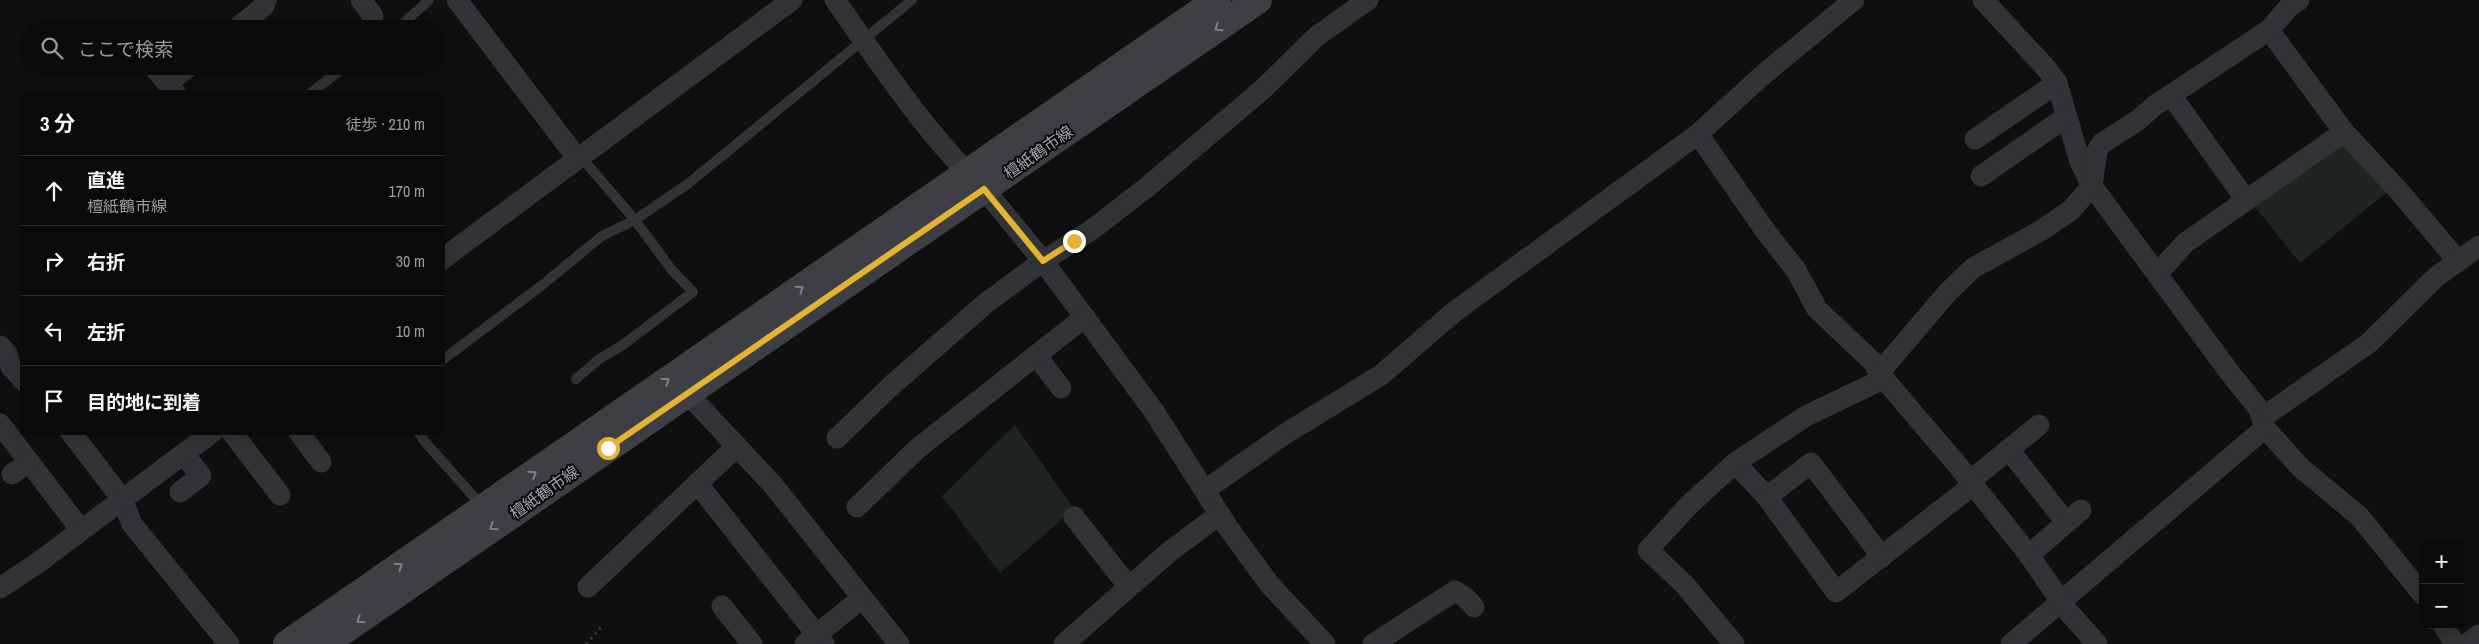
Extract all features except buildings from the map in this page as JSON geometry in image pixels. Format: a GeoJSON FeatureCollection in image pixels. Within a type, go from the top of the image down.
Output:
{"type":"FeatureCollection","features":[{"type":"Feature","properties":{"kind":"main road","name":"檀紙鶴市線"},"geometry":{"type":"LineString","coordinates":[[324,644],[688,393],[1217,0]]}},
{"type":"Feature","properties":{"kind":"main road","name":"檀紙鶴市線"},"geometry":{"type":"LineString","coordinates":[[287,644],[484,507],[975,180],[1258,0]]}},
{"type":"Feature","properties":{"kind":"street"},"geometry":{"type":"LineString","coordinates":[[247,20],[264,6],[266,0]]}},
{"type":"Feature","properties":{"kind":"street"},"geometry":{"type":"LineString","coordinates":[[457,0],[579,157]]}},
{"type":"Feature","properties":{"kind":"street"},"geometry":{"type":"LineString","coordinates":[[445,257],[792,0]]}},
{"type":"Feature","properties":{"kind":"street"},"geometry":{"type":"LineString","coordinates":[[835,0],[910,102],[1043,261],[1154,410],[1220,514],[1270,585],[1324,644]]}},
{"type":"Feature","properties":{"kind":"street"},"geometry":{"type":"LineString","coordinates":[[837,438],[892,385],[986,304],[1043,261],[1090,231],[1146,188],[1263,89],[1317,36],[1368,0]]}},
{"type":"Feature","properties":{"kind":"street"},"geometry":{"type":"LineString","coordinates":[[1205,490],[1285,434],[1381,375],[1454,312],[1698,134],[1764,74],[1854,0]]}},
{"type":"Feature","properties":{"kind":"street"},"geometry":{"type":"LineString","coordinates":[[1983,0],[2046,68],[2057,83],[2080,162],[2092,186],[2230,373],[2259,409],[2264,423],[2301,468],[2359,516],[2419,590]]}},
{"type":"Feature","properties":{"kind":"street"},"geometry":{"type":"LineString","coordinates":[[1734,644],[1684,584],[1648,550],[1689,505],[1735,462],[1806,416],[1881,376],[1948,292],[1973,268],[2042,230],[2071,210],[2092,186],[2096,151],[2102,143],[2268,30],[2288,8],[2299,0]]}},
{"type":"Feature","properties":{"kind":"street"},"geometry":{"type":"LineString","coordinates":[[2268,30],[2344,132],[2398,190],[2458,261]]}},
{"type":"Feature","properties":{"kind":"street"},"geometry":{"type":"LineString","coordinates":[[161,75],[172,88],[182,75]]}},
{"type":"Feature","properties":{"kind":"street"},"geometry":{"type":"LineString","coordinates":[[1975,140],[2057,83]]}},
{"type":"Feature","properties":{"kind":"street"},"geometry":{"type":"LineString","coordinates":[[2171,95],[2246,200]]}},
{"type":"Feature","properties":{"kind":"street"},"geometry":{"type":"LineString","coordinates":[[1982,176],[2066,117]]}},
{"type":"Feature","properties":{"kind":"street"},"geometry":{"type":"LineString","coordinates":[[2158,273],[2185,243],[2344,132]]}},
{"type":"Feature","properties":{"kind":"street"},"geometry":{"type":"LineString","coordinates":[[1698,134],[1796,270],[1817,309],[1874,363],[1881,376],[1972,483],[2029,555],[2061,602],[2097,644]]}},
{"type":"Feature","properties":{"kind":"street"},"geometry":{"type":"LineString","coordinates":[[2011,644],[2264,423],[2369,343],[2436,277],[2479,246]]}},
{"type":"Feature","properties":{"kind":"street"},"geometry":{"type":"LineString","coordinates":[[857,507],[916,449],[1085,317]]}},
{"type":"Feature","properties":{"kind":"street"},"geometry":{"type":"LineString","coordinates":[[0,346],[7,354],[11,367],[20,377]]}},
{"type":"Feature","properties":{"kind":"street"},"geometry":{"type":"LineString","coordinates":[[1036,355],[1061,388]]}},
{"type":"Feature","properties":{"kind":"street"},"geometry":{"type":"LineString","coordinates":[[688,393],[773,485],[899,644]]}},
{"type":"Feature","properties":{"kind":"street"},"geometry":{"type":"LineString","coordinates":[[0,424],[21,468],[81,530]]}},
{"type":"Feature","properties":{"kind":"street"},"geometry":{"type":"LineString","coordinates":[[1735,462],[1767,497],[1836,592],[1972,483],[2039,425]]}},
{"type":"Feature","properties":{"kind":"street"},"geometry":{"type":"LineString","coordinates":[[73,435],[122,499],[132,524],[229,644]]}},
{"type":"Feature","properties":{"kind":"street"},"geometry":{"type":"LineString","coordinates":[[0,588],[209,435]]}},
{"type":"Feature","properties":{"kind":"street"},"geometry":{"type":"LineString","coordinates":[[234,435],[280,495]]}},
{"type":"Feature","properties":{"kind":"street"},"geometry":{"type":"LineString","coordinates":[[301,435],[321,462]]}},
{"type":"Feature","properties":{"kind":"street"},"geometry":{"type":"LineString","coordinates":[[588,587],[736,446]]}},
{"type":"Feature","properties":{"kind":"street"},"geometry":{"type":"LineString","coordinates":[[2009,450],[2073,516],[2029,555]]}},
{"type":"Feature","properties":{"kind":"street"},"geometry":{"type":"LineString","coordinates":[[180,492],[201,476],[184,454]]}},
{"type":"Feature","properties":{"kind":"street"},"geometry":{"type":"LineString","coordinates":[[1767,497],[1811,463],[1882,556]]}},
{"type":"Feature","properties":{"kind":"street"},"geometry":{"type":"LineString","coordinates":[[697,483],[815,641],[862,598]]}},
{"type":"Feature","properties":{"kind":"street"},"geometry":{"type":"LineString","coordinates":[[1064,644],[1170,552],[1220,514]]}},
{"type":"Feature","properties":{"kind":"street"},"geometry":{"type":"LineString","coordinates":[[1074,516],[1129,587]]}},
{"type":"Feature","properties":{"kind":"street"},"geometry":{"type":"LineString","coordinates":[[1373,644],[1455,590],[1474,607]]}},
{"type":"Feature","properties":{"kind":"street"},"geometry":{"type":"LineString","coordinates":[[722,606],[752,644]]}},
{"type":"Feature","properties":{"kind":"street"},"geometry":{"type":"LineString","coordinates":[[2453,640],[2479,634]]}},
{"type":"Feature","properties":{"kind":"lane"},"geometry":{"type":"LineString","coordinates":[[407,20],[429,0]]}},
{"type":"Feature","properties":{"kind":"lane"},"geometry":{"type":"LineString","coordinates":[[445,358],[541,286],[602,236],[635,220],[689,183],[912,0]]}},
{"type":"Feature","properties":{"kind":"lane"},"geometry":{"type":"LineString","coordinates":[[314,90],[334,75]]}},
{"type":"Feature","properties":{"kind":"lane"},"geometry":{"type":"LineString","coordinates":[[576,379],[598,360],[624,344],[693,292],[671,269],[635,220],[579,157]]}},
{"type":"Feature","properties":{"kind":"lane"},"geometry":{"type":"LineString","coordinates":[[421,435],[484,507]]}},
{"type":"Feature","properties":{"kind":"path"},"geometry":{"type":"LineString","coordinates":[[586,644],[602,625]]}},
{"type":"Feature","properties":{"kind":"shaded area"},"geometry":{"type":"Polygon","coordinates":[[[2339,139],[2391,189],[2300,263],[2248,198],[2339,139]]]}},
{"type":"Feature","properties":{"kind":"shaded area"},"geometry":{"type":"Polygon","coordinates":[[[1015,425],[1074,509],[1000,573],[942,496],[1015,425]]]}},
{"type":"Feature","properties":{"kind":"route"},"geometry":{"type":"LineString","coordinates":[[608,448],[984,189],[1043,261],[1074,241]]}}]}
